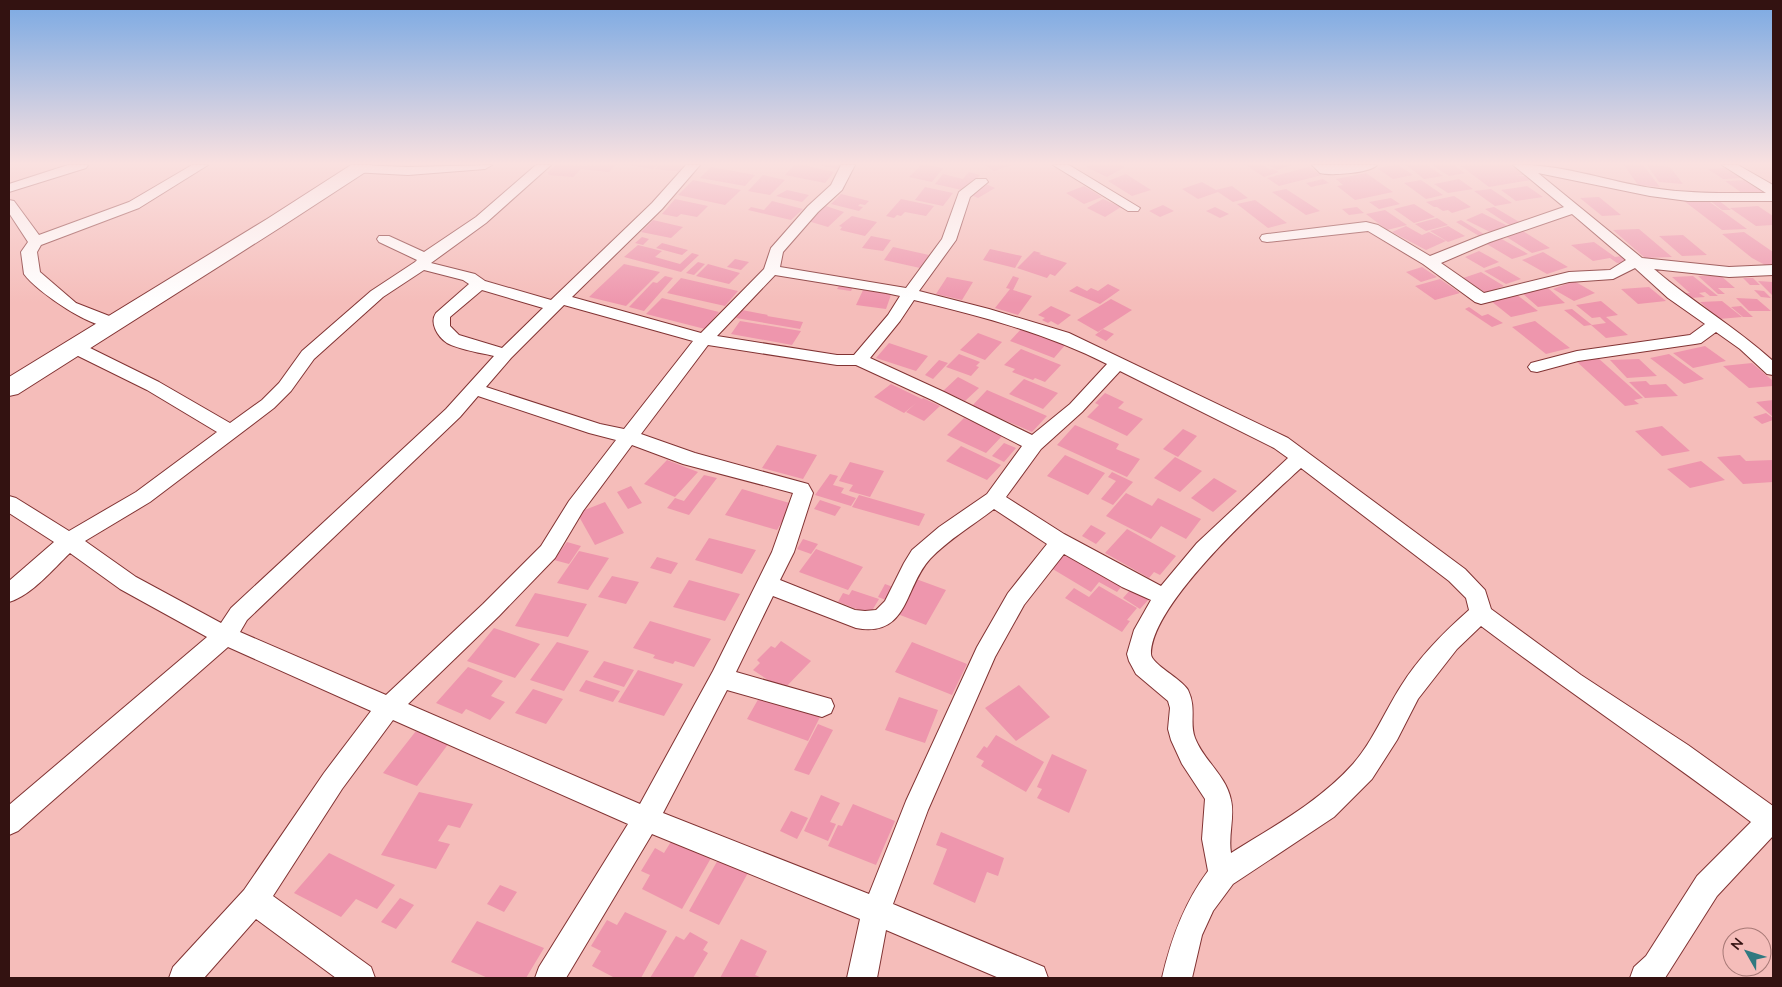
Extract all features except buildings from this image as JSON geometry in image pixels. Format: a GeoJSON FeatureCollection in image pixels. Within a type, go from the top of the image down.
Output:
{"type":"FeatureCollection","features":[{"type":"Feature","properties":{"kind":"main road"},"geometry":{"type":"LineString","coordinates":[[9,388],[292,211]]}},
{"type":"Feature","properties":{"kind":"street"},"geometry":{"type":"LineString","coordinates":[[14,211],[35,242]]}},
{"type":"Feature","properties":{"kind":"street"},"geometry":{"type":"LineString","coordinates":[[111,323],[70,306],[32,274],[29,252],[35,242],[118,211]]}},
{"type":"Feature","properties":{"kind":"street"},"geometry":{"type":"LineString","coordinates":[[9,593],[29,578],[69,541],[143,497],[231,432],[280,393],[308,355],[377,294],[491,211]]}},
{"type":"Feature","properties":{"kind":"street"},"geometry":{"type":"LineString","coordinates":[[9,822],[225,636],[239,614],[453,413],[505,354],[556,302],[652,211]]}},
{"type":"Feature","properties":{"kind":"street"},"geometry":{"type":"LineString","coordinates":[[184,978],[254,900],[333,781],[388,708],[491,610],[548,552],[576,506],[704,339],[771,270],[776,251],[811,211]]}},
{"type":"Feature","properties":{"kind":"street"},"geometry":{"type":"LineString","coordinates":[[859,360],[911,295],[927,268],[949,240],[959,211]]}},
{"type":"Feature","properties":{"kind":"street"},"geometry":{"type":"LineString","coordinates":[[1428,261],[1442,258],[1484,239],[1567,211]]}},
{"type":"Feature","properties":{"kind":"street"},"geometry":{"type":"LineString","coordinates":[[1575,211],[1674,295],[1746,345],[1773,370]]}},
{"type":"Feature","properties":{"kind":"street"},"geometry":{"type":"LineString","coordinates":[[1267,238],[1366,226],[1374,228],[1428,261],[1481,299],[1569,277],[1613,274],[1635,262],[1729,272],[1773,270]]}},
{"type":"Feature","properties":{"kind":"street"},"geometry":{"type":"LineString","coordinates":[[384,239],[424,261],[469,277],[479,284],[704,339],[837,360],[859,360],[938,396],[1034,444]]}},
{"type":"Feature","properties":{"kind":"street"},"geometry":{"type":"LineString","coordinates":[[771,270],[886,288],[1027,324],[1063,337],[1281,443],[1457,575],[1481,602],[1480,612],[1449,642],[1410,692],[1388,732],[1363,771],[1325,808],[1223,874],[1203,901],[1188,933],[1177,978]]}},
{"type":"Feature","properties":{"kind":"street"},"geometry":{"type":"LineString","coordinates":[[479,284],[442,316],[442,327],[453,339],[505,354]]}},
{"type":"Feature","properties":{"kind":"street"},"geometry":{"type":"LineString","coordinates":[[1537,367],[1578,356],[1695,339],[1715,325]]}},
{"type":"Feature","properties":{"kind":"street"},"geometry":{"type":"LineString","coordinates":[[74,347],[152,386],[231,432]]}},
{"type":"Feature","properties":{"kind":"street"},"geometry":{"type":"LineString","coordinates":[[767,584],[862,622],[876,619],[888,613],[919,556],[945,534],[994,499],[1034,444],[1076,408],[1118,363]]}},
{"type":"Feature","properties":{"kind":"street"},"geometry":{"type":"LineString","coordinates":[[473,389],[512,400],[596,429],[630,437],[690,459],[801,489],[803,493],[783,552],[721,678],[646,819],[550,978]]}},
{"type":"Feature","properties":{"kind":"street"},"geometry":{"type":"LineString","coordinates":[[1223,874],[1216,843],[1218,801],[1214,788],[1184,742],[1179,726],[1181,703],[1172,687],[1141,664],[1139,655],[1148,622],[1165,596],[1228,525],[1300,458]]}},
{"type":"Feature","properties":{"kind":"street"},"geometry":{"type":"LineString","coordinates":[[994,499],[1019,518],[1061,542],[1148,591],[1165,596]]}},
{"type":"Feature","properties":{"kind":"street"},"geometry":{"type":"LineString","coordinates":[[9,503],[69,541],[128,583],[225,636],[646,819],[876,911],[1033,978]]}},
{"type":"Feature","properties":{"kind":"street"},"geometry":{"type":"LineString","coordinates":[[862,978],[876,911],[915,810],[985,654],[1016,599],[1061,542]]}},
{"type":"Feature","properties":{"kind":"street"},"geometry":{"type":"LineString","coordinates":[[1480,612],[1573,682],[1678,753],[1772,821],[1707,886],[1656,966],[1646,978]]}},
{"type":"Feature","properties":{"kind":"street"},"geometry":{"type":"LineString","coordinates":[[721,678],[822,706]]}},
{"type":"Feature","properties":{"kind":"street"},"geometry":{"type":"LineString","coordinates":[[254,900],[360,978]]}}]}
